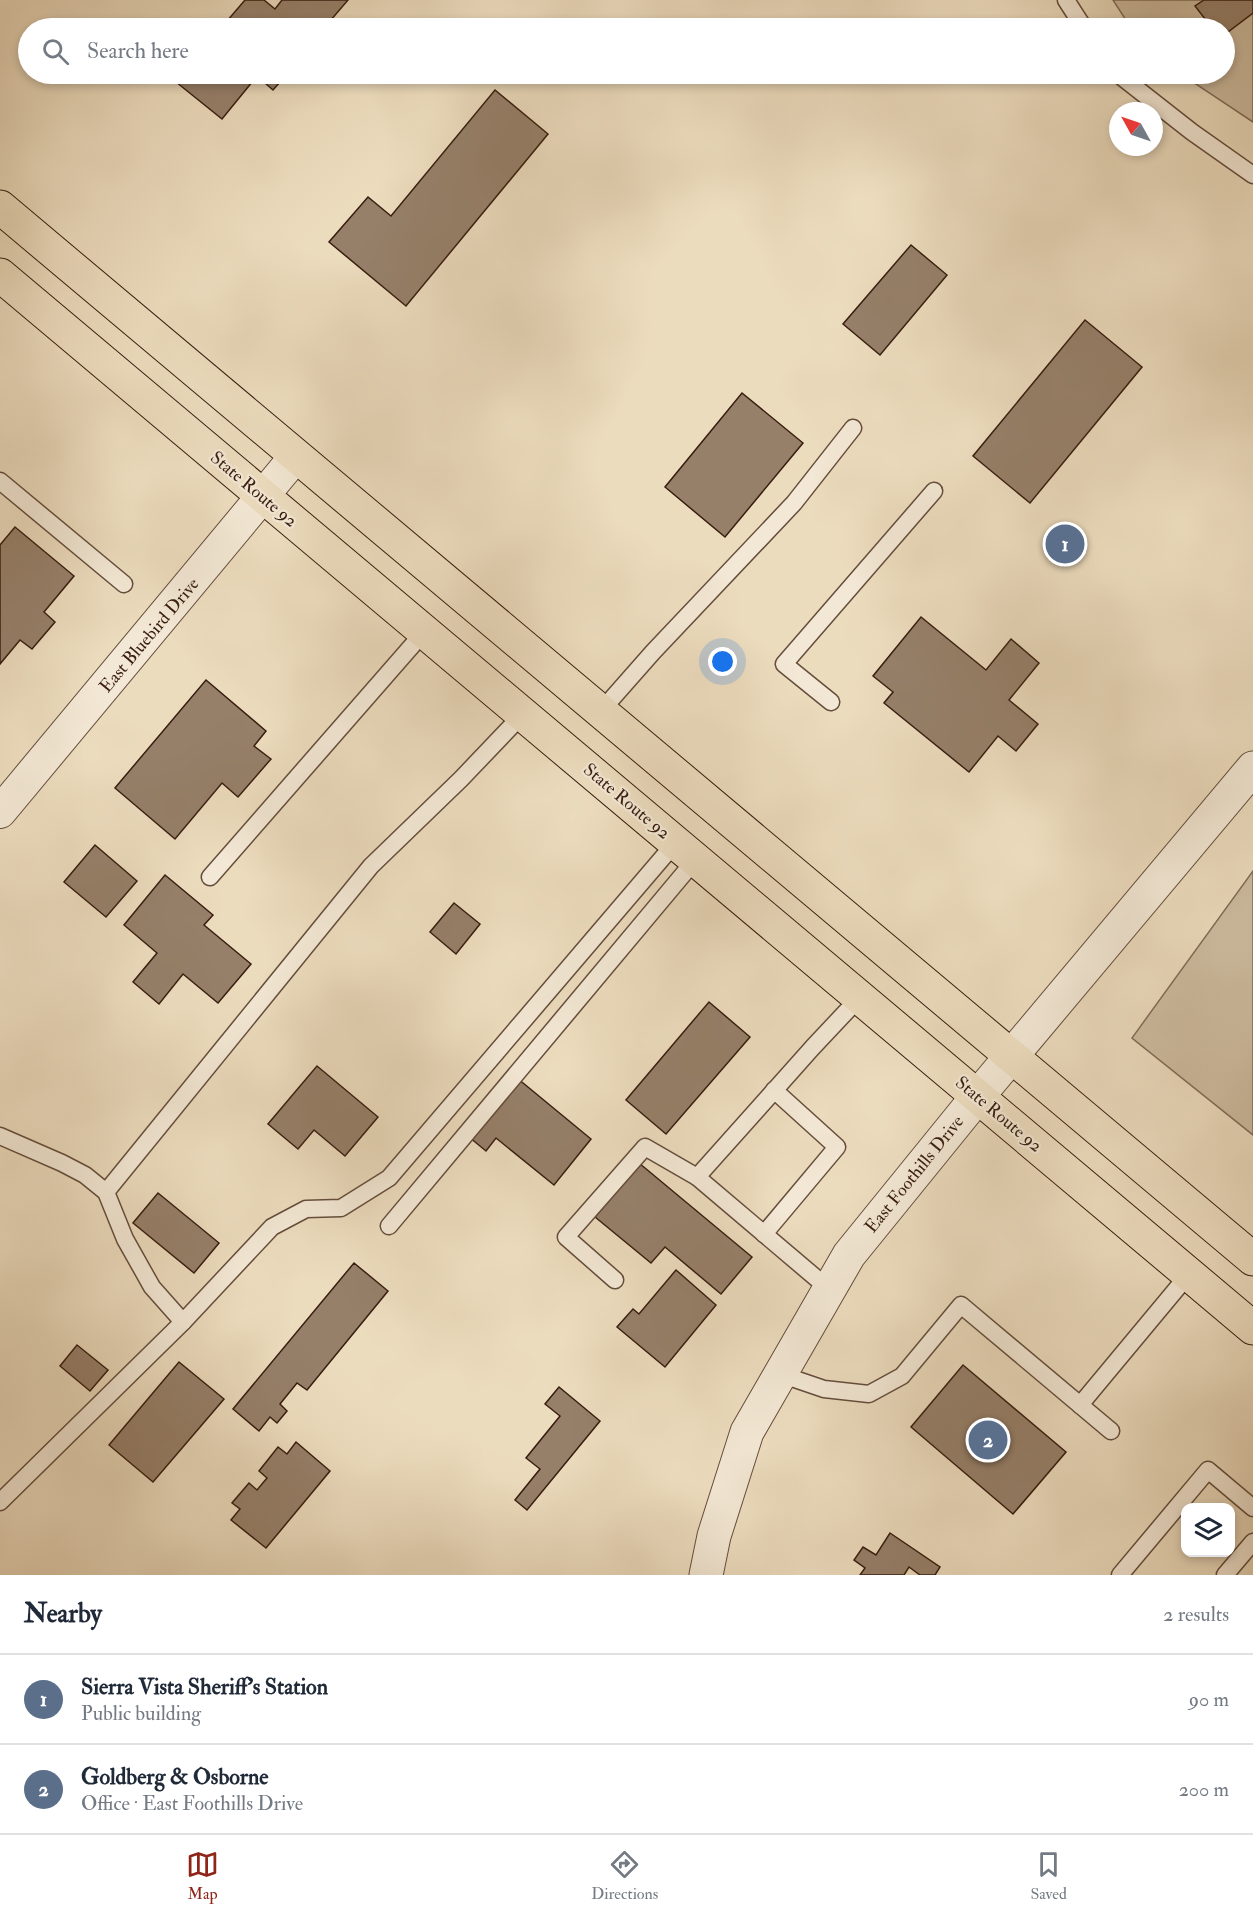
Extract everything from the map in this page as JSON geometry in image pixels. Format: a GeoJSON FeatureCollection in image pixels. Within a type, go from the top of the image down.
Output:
{"type":"FeatureCollection","features":[{"type":"Feature","properties":{"kind":"main road"},"geometry":{"type":"LineString","coordinates":[[0,207],[1253,1259]]}},
{"type":"Feature","properties":{"kind":"main road","name":"State Route 92"},"geometry":{"type":"LineString","coordinates":[[0,275],[1253,1328]]}},
{"type":"Feature","properties":{"kind":"street","name":"East Bluebird Drive"},"geometry":{"type":"LineString","coordinates":[[0,812],[296,456]]}},
{"type":"Feature","properties":{"kind":"street","name":"East Foothills Drive"},"geometry":{"type":"LineString","coordinates":[[706,1575],[714,1536],[747,1432],[849,1255],[978,1096],[1253,768]]}},
{"type":"Feature","properties":{"kind":"lane"},"geometry":{"type":"LineString","coordinates":[[1066,0],[1078,18]]}},
{"type":"Feature","properties":{"kind":"lane"},"geometry":{"type":"LineString","coordinates":[[1131,84],[1192,132],[1253,175]]}},
{"type":"Feature","properties":{"kind":"lane"},"geometry":{"type":"LineString","coordinates":[[601,711],[653,652],[794,503],[854,428]]}},
{"type":"Feature","properties":{"kind":"lane"},"geometry":{"type":"LineString","coordinates":[[0,481],[124,584]]}},
{"type":"Feature","properties":{"kind":"lane"},"geometry":{"type":"LineString","coordinates":[[831,702],[784,664],[934,491]]}},
{"type":"Feature","properties":{"kind":"lane"},"geometry":{"type":"LineString","coordinates":[[210,878],[424,632]]}},
{"type":"Feature","properties":{"kind":"lane"},"geometry":{"type":"LineString","coordinates":[[106,1192],[370,866],[461,779],[523,714]]}},
{"type":"Feature","properties":{"kind":"lane"},"geometry":{"type":"LineString","coordinates":[[389,1226],[686,851]]}},
{"type":"Feature","properties":{"kind":"lane"},"geometry":{"type":"LineString","coordinates":[[0,1502],[183,1322],[272,1227],[306,1209],[341,1208],[389,1178],[686,851]]}},
{"type":"Feature","properties":{"kind":"lane"},"geometry":{"type":"LineString","coordinates":[[697,1177],[860,997]]}},
{"type":"Feature","properties":{"kind":"lane"},"geometry":{"type":"LineString","coordinates":[[764,1234],[837,1147],[774,1090]]}},
{"type":"Feature","properties":{"kind":"lane"},"geometry":{"type":"LineString","coordinates":[[0,1136],[62,1162],[85,1175],[106,1192],[125,1239],[152,1287],[183,1322]]}},
{"type":"Feature","properties":{"kind":"lane"},"geometry":{"type":"LineString","coordinates":[[615,1280],[566,1237],[645,1147],[697,1177],[829,1288]]}},
{"type":"Feature","properties":{"kind":"lane"},"geometry":{"type":"LineString","coordinates":[[1080,1405],[1190,1274]]}},
{"type":"Feature","properties":{"kind":"lane"},"geometry":{"type":"LineString","coordinates":[[780,1374],[824,1389],[869,1394],[902,1376],[961,1305],[1111,1431]]}},
{"type":"Feature","properties":{"kind":"lane"},"geometry":{"type":"LineString","coordinates":[[1120,1575],[1208,1470],[1253,1508]]}},
{"type":"Feature","properties":{"kind":"lane"},"geometry":{"type":"LineString","coordinates":[[1225,1575],[1253,1542]]}},
{"type":"Feature","properties":{"kind":"shaded area"},"geometry":{"type":"Polygon","coordinates":[[[1113,0],[1253,0],[1253,122],[1196,84],[1235,84],[1235,18],[1125,18],[1113,0]]]}},
{"type":"Feature","properties":{"kind":"shaded area"},"geometry":{"type":"Polygon","coordinates":[[[1253,871],[1253,1135],[1132,1038],[1253,871]]]}},
{"type":"Feature","properties":{"kind":"building"},"geometry":{"type":"Polygon","coordinates":[[[245,0],[264,0],[275,9],[282,0],[348,0],[333,18],[230,18],[245,0]]]}},
{"type":"Feature","properties":{"kind":"building"},"geometry":{"type":"Polygon","coordinates":[[[1204,0],[1253,0],[1253,13],[1235,27],[1235,18],[1204,18],[1195,6],[1204,0]]]}},
{"type":"Feature","properties":{"kind":"building"},"geometry":{"type":"Polygon","coordinates":[[[178,84],[250,84],[222,119],[178,84]]]}},
{"type":"Feature","properties":{"kind":"building"},"geometry":{"type":"Polygon","coordinates":[[[266,84],[278,84],[273,90],[266,84]]]}},
{"type":"Feature","properties":{"kind":"building"},"geometry":{"type":"Polygon","coordinates":[[[495,90],[548,134],[406,306],[329,242],[368,197],[391,216],[495,90]]]}},
{"type":"Feature","properties":{"kind":"building"},"geometry":{"type":"Polygon","coordinates":[[[911,245],[947,275],[880,355],[843,324],[911,245]]]}},
{"type":"Feature","properties":{"kind":"building"},"geometry":{"type":"Polygon","coordinates":[[[1085,320],[1142,367],[1030,503],[973,456],[1085,320]]]}},
{"type":"Feature","properties":{"kind":"building"},"geometry":{"type":"Polygon","coordinates":[[[742,393],[803,443],[725,537],[665,487],[742,393]]]}},
{"type":"Feature","properties":{"kind":"building"},"geometry":{"type":"Polygon","coordinates":[[[15,527],[74,576],[44,612],[55,622],[32,649],[20,640],[0,664],[0,545],[15,527]]]}},
{"type":"Feature","properties":{"kind":"building"},"geometry":{"type":"Polygon","coordinates":[[[921,617],[986,670],[1011,639],[1039,663],[1009,700],[1038,724],[1016,751],[998,736],[969,772],[884,703],[893,692],[873,676],[921,617]]]}},
{"type":"Feature","properties":{"kind":"building"},"geometry":{"type":"Polygon","coordinates":[[[206,680],[266,731],[254,746],[271,759],[238,797],[222,783],[175,839],[115,788],[206,680]]]}},
{"type":"Feature","properties":{"kind":"building"},"geometry":{"type":"Polygon","coordinates":[[[95,845],[137,881],[106,917],[64,882],[95,845]]]}},
{"type":"Feature","properties":{"kind":"building"},"geometry":{"type":"Polygon","coordinates":[[[165,875],[213,915],[204,925],[251,964],[218,1003],[183,974],[159,1004],[133,982],[157,953],[124,925],[165,875]]]}},
{"type":"Feature","properties":{"kind":"building"},"geometry":{"type":"Polygon","coordinates":[[[454,903],[480,924],[456,954],[430,932],[454,903]]]}},
{"type":"Feature","properties":{"kind":"building"},"geometry":{"type":"Polygon","coordinates":[[[709,1002],[750,1037],[666,1134],[626,1100],[709,1002]]]}},
{"type":"Feature","properties":{"kind":"building"},"geometry":{"type":"Polygon","coordinates":[[[317,1066],[378,1117],[345,1156],[314,1130],[298,1149],[268,1124],[317,1066]]]}},
{"type":"Feature","properties":{"kind":"building"},"geometry":{"type":"Polygon","coordinates":[[[517,1078],[591,1139],[554,1185],[496,1138],[486,1151],[469,1137],[517,1078]]]}},
{"type":"Feature","properties":{"kind":"building"},"geometry":{"type":"Polygon","coordinates":[[[639,1163],[752,1257],[721,1294],[665,1247],[651,1263],[595,1217],[639,1163]]]}},
{"type":"Feature","properties":{"kind":"building"},"geometry":{"type":"Polygon","coordinates":[[[158,1193],[219,1243],[194,1273],[133,1223],[158,1193]]]}},
{"type":"Feature","properties":{"kind":"building"},"geometry":{"type":"Polygon","coordinates":[[[354,1263],[388,1291],[307,1390],[297,1383],[280,1404],[287,1411],[277,1423],[270,1417],[259,1431],[233,1409],[354,1263]]]}},
{"type":"Feature","properties":{"kind":"building"},"geometry":{"type":"Polygon","coordinates":[[[676,1270],[716,1305],[665,1367],[617,1327],[633,1309],[639,1314],[676,1270]]]}},
{"type":"Feature","properties":{"kind":"building"},"geometry":{"type":"Polygon","coordinates":[[[77,1345],[108,1370],[90,1391],[60,1366],[77,1345]]]}},
{"type":"Feature","properties":{"kind":"building"},"geometry":{"type":"Polygon","coordinates":[[[179,1362],[224,1399],[153,1482],[109,1445],[179,1362]]]}},
{"type":"Feature","properties":{"kind":"building"},"geometry":{"type":"Polygon","coordinates":[[[963,1365],[1066,1452],[1013,1514],[911,1427],[963,1365]]]}},
{"type":"Feature","properties":{"kind":"building"},"geometry":{"type":"Polygon","coordinates":[[[559,1387],[600,1421],[527,1510],[515,1500],[540,1469],[526,1458],[560,1416],[545,1404],[559,1387]]]}},
{"type":"Feature","properties":{"kind":"building"},"geometry":{"type":"Polygon","coordinates":[[[296,1442],[330,1471],[266,1548],[231,1520],[240,1509],[232,1503],[249,1483],[257,1490],[267,1478],[259,1471],[278,1447],[287,1454],[296,1442]]]}},
{"type":"Feature","properties":{"kind":"building"},"geometry":{"type":"Polygon","coordinates":[[[890,1533],[940,1567],[935,1575],[920,1575],[909,1567],[904,1575],[860,1575],[865,1568],[854,1560],[863,1547],[876,1555],[890,1533]]]}},
{"type":"Feature","properties":{"kind":"place","name":"Sierra Vista Sheriff's Station"},"geometry":{"type":"Point","coordinates":[1065,544]}},
{"type":"Feature","properties":{"kind":"place","name":"Goldberg & Osborne"},"geometry":{"type":"Point","coordinates":[988,1440]}}]}
